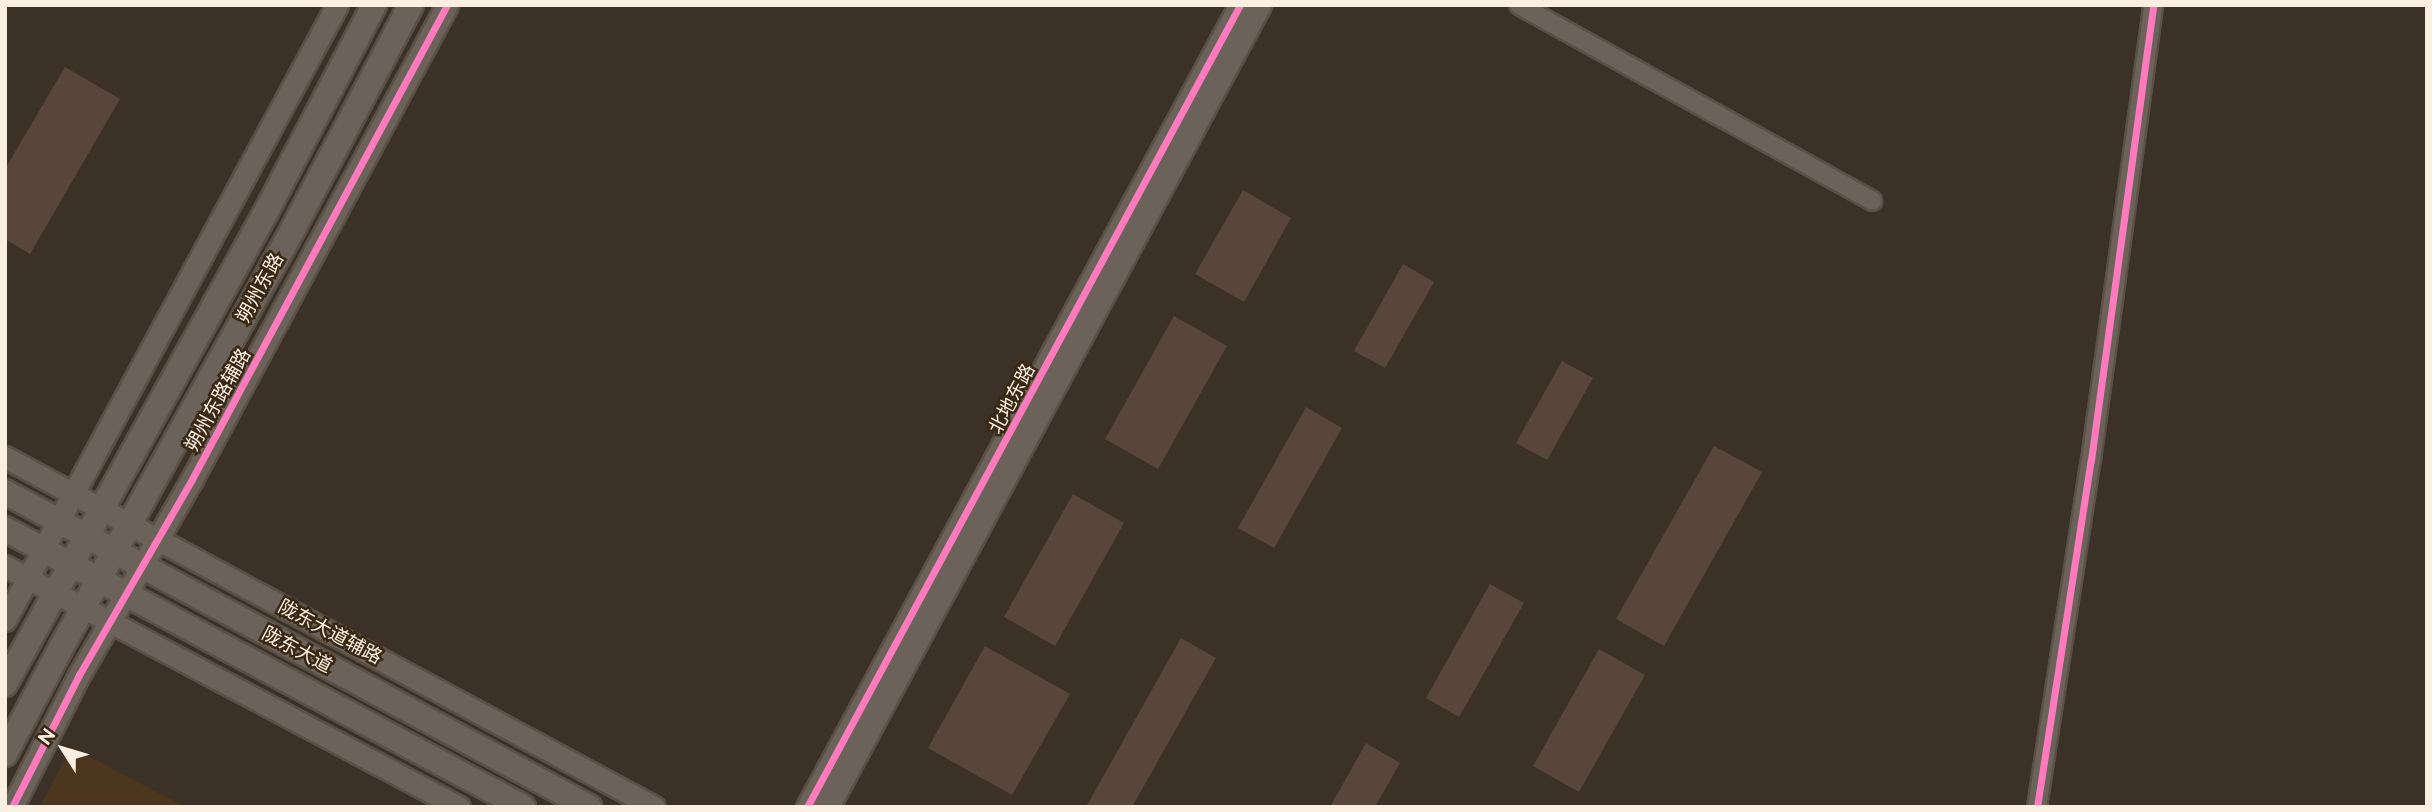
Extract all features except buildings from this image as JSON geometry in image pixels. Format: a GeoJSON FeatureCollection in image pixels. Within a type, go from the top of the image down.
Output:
{"type":"FeatureCollection","features":[{"type":"Feature","properties":{"kind":"main road","name":"朔州东路"},"geometry":{"type":"LineString","coordinates":[[5,684],[265,212],[374,5]]}},
{"type":"Feature","properties":{"kind":"main road","name":"朔州东路"},"geometry":{"type":"LineString","coordinates":[[5,754],[83,607],[288,239],[411,5]]}},
{"type":"Feature","properties":{"kind":"main road","name":"陇东大道"},"geometry":{"type":"LineString","coordinates":[[5,492],[589,807]]}},
{"type":"Feature","properties":{"kind":"main road","name":"陇东大道"},"geometry":{"type":"LineString","coordinates":[[5,529],[523,807]]}},
{"type":"Feature","properties":{"kind":"street"},"geometry":{"type":"LineString","coordinates":[[5,620],[337,5]]}},
{"type":"Feature","properties":{"kind":"street","name":"朔州东路辅路"},"geometry":{"type":"LineString","coordinates":[[12,807],[110,621],[317,251],[447,5]]}},
{"type":"Feature","properties":{"kind":"street","name":"北地东路"},"geometry":{"type":"LineString","coordinates":[[807,807],[1240,5]]}},
{"type":"Feature","properties":{"kind":"street","name":"北地东路"},"geometry":{"type":"LineString","coordinates":[[828,807],[1260,5]]}},
{"type":"Feature","properties":{"kind":"street"},"geometry":{"type":"LineString","coordinates":[[1519,5],[1872,201]]}},
{"type":"Feature","properties":{"kind":"street"},"geometry":{"type":"LineString","coordinates":[[2037,807],[2091,460],[2153,5]]}},
{"type":"Feature","properties":{"kind":"street","name":"陇东大道辅路"},"geometry":{"type":"LineString","coordinates":[[5,457],[654,807]]}},
{"type":"Feature","properties":{"kind":"street"},"geometry":{"type":"LineString","coordinates":[[5,566],[459,807]]}},
{"type":"Feature","properties":{"kind":"shaded area"},"geometry":{"type":"Polygon","coordinates":[[[71,747],[186,807],[40,807],[71,747]]]}},
{"type":"Feature","properties":{"kind":"cycle path"},"geometry":{"type":"LineString","coordinates":[[12,807],[79,675],[192,479],[447,5]]}},
{"type":"Feature","properties":{"kind":"cycle path"},"geometry":{"type":"LineString","coordinates":[[807,807],[1240,5]]}},
{"type":"Feature","properties":{"kind":"cycle path"},"geometry":{"type":"LineString","coordinates":[[2037,807],[2091,460],[2153,5]]}}]}
